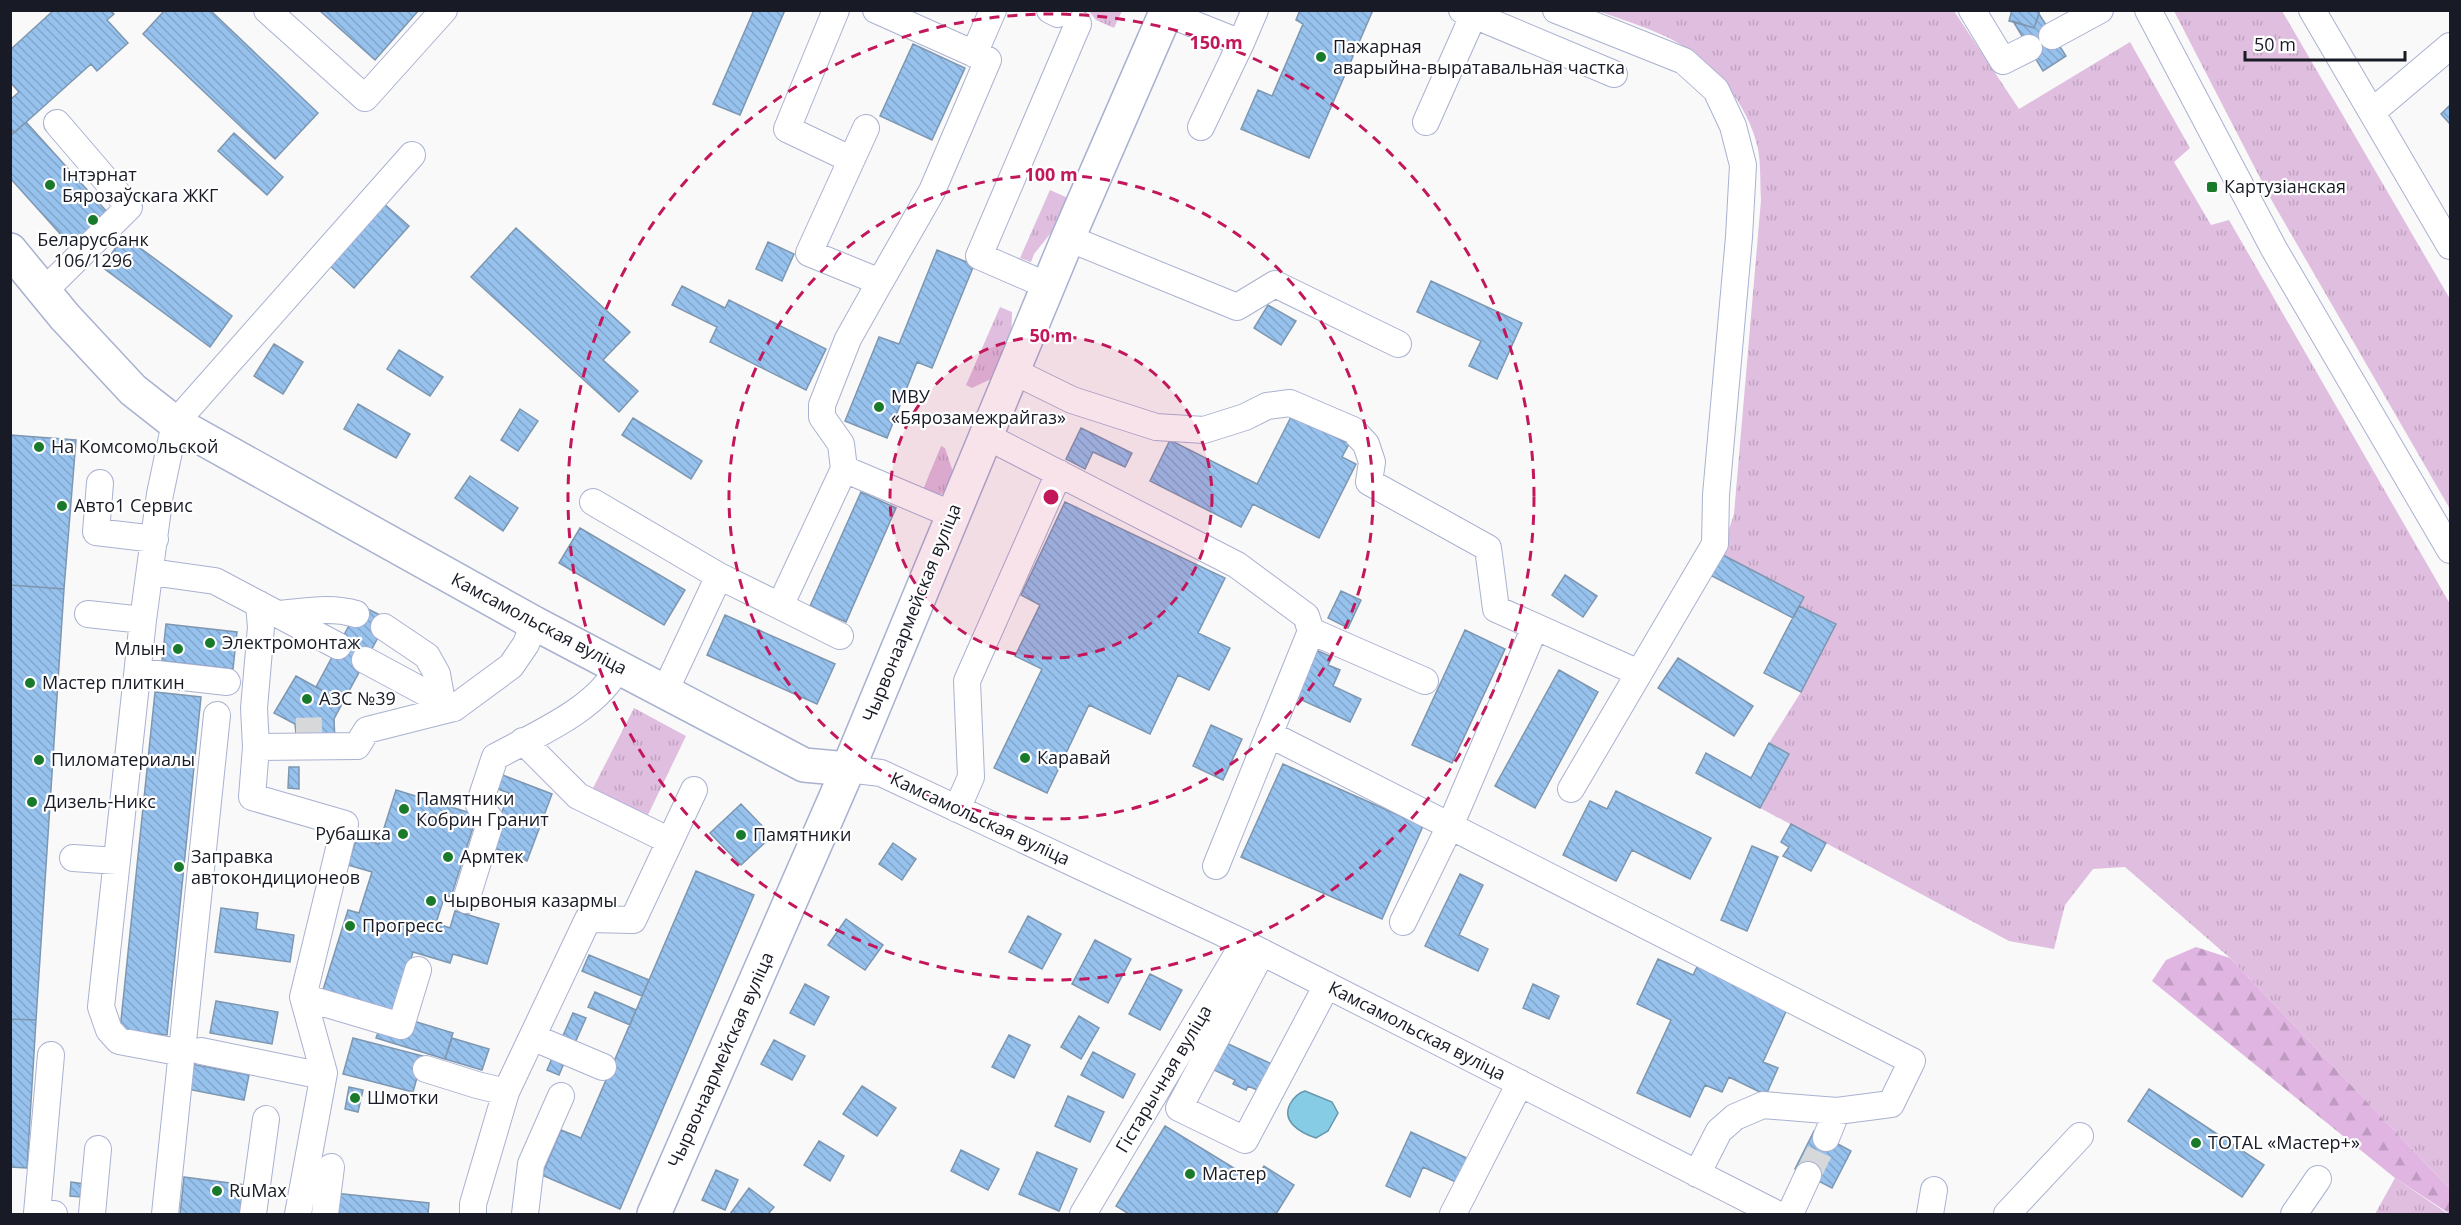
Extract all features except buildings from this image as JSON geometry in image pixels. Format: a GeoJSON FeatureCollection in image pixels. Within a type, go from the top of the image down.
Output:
{"type":"FeatureCollection","features":[{"type":"Feature","properties":{"kind":"main road","name":"Чырвонаармейская вуліца"},"geometry":{"type":"LineString","coordinates":[[654,1215],[848,769],[1068,238],[1167,12]]}},
{"type":"Feature","properties":{"kind":"main road","name":"Камсамольская вуліца"},"geometry":{"type":"LineString","coordinates":[[10,250],[65,317],[133,390],[175,423],[534,623],[804,765],[848,769]]}},
{"type":"Feature","properties":{"kind":"street"},"geometry":{"type":"LineString","coordinates":[[267,10],[365,98],[444,10]]}},
{"type":"Feature","properties":{"kind":"street"},"geometry":{"type":"LineString","coordinates":[[836,10],[787,129],[850,159]]}},
{"type":"Feature","properties":{"kind":"street"},"geometry":{"type":"LineString","coordinates":[[780,606],[844,470],[840,444],[822,417],[822,405],[848,339],[932,191],[988,60],[876,10]]}},
{"type":"Feature","properties":{"kind":"street"},"geometry":{"type":"LineString","coordinates":[[974,54],[993,10]]}},
{"type":"Feature","properties":{"kind":"street"},"geometry":{"type":"LineString","coordinates":[[1201,127],[1255,10]]}},
{"type":"Feature","properties":{"kind":"street"},"geometry":{"type":"LineString","coordinates":[[1556,10],[1684,61],[1716,90],[1733,126],[1743,165],[1739,237],[1716,495],[1715,544],[1571,789]]}},
{"type":"Feature","properties":{"kind":"street"},"geometry":{"type":"LineString","coordinates":[[1972,10],[2003,62],[2029,48]]}},
{"type":"Feature","properties":{"kind":"street"},"geometry":{"type":"LineString","coordinates":[[2062,24],[2100,10]]}},
{"type":"Feature","properties":{"kind":"street"},"geometry":{"type":"LineString","coordinates":[[2148,10],[2274,249],[2451,550]]}},
{"type":"Feature","properties":{"kind":"street"},"geometry":{"type":"LineString","coordinates":[[2312,10],[2451,246]]}},
{"type":"Feature","properties":{"kind":"street"},"geometry":{"type":"LineString","coordinates":[[1167,12],[1241,43]]}},
{"type":"Feature","properties":{"kind":"street"},"geometry":{"type":"LineString","coordinates":[[1426,122],[1468,13],[1614,74]]}},
{"type":"Feature","properties":{"kind":"street"},"geometry":{"type":"LineString","coordinates":[[1048,286],[979,256],[1062,16]]}},
{"type":"Feature","properties":{"kind":"street"},"geometry":{"type":"LineString","coordinates":[[2372,111],[2451,46]]}},
{"type":"Feature","properties":{"kind":"street"},"geometry":{"type":"LineString","coordinates":[[44,291],[129,207],[57,123]]}},
{"type":"Feature","properties":{"kind":"street"},"geometry":{"type":"LineString","coordinates":[[866,128],[809,253],[880,282]]}},
{"type":"Feature","properties":{"kind":"street"},"geometry":{"type":"LineString","coordinates":[[323,1076],[118,1041],[109,1030],[100,1007],[143,620],[160,494],[175,423],[412,154]]}},
{"type":"Feature","properties":{"kind":"street"},"geometry":{"type":"LineString","coordinates":[[1068,238],[1236,307],[1275,284],[1398,344]]}},
{"type":"Feature","properties":{"kind":"street"},"geometry":{"type":"LineString","coordinates":[[1013,371],[1071,400],[1156,427],[1204,430],[1245,417],[1267,406],[1290,403],[1353,430],[1366,444],[1372,462],[1369,482],[1488,549],[1496,609],[1639,673]]}},
{"type":"Feature","properties":{"kind":"street"},"geometry":{"type":"LineString","coordinates":[[986,436],[1237,565],[1306,616],[1311,631],[1216,866]]}},
{"type":"Feature","properties":{"kind":"street"},"geometry":{"type":"LineString","coordinates":[[844,470],[953,515]]}},
{"type":"Feature","properties":{"kind":"street"},"geometry":{"type":"LineString","coordinates":[[957,809],[971,777],[968,681],[1059,473]]}},
{"type":"Feature","properties":{"kind":"street"},"geometry":{"type":"LineString","coordinates":[[100,483],[96,532],[155,539]]}},
{"type":"Feature","properties":{"kind":"street"},"geometry":{"type":"LineString","coordinates":[[593,502],[719,576],[840,636]]}},
{"type":"Feature","properties":{"kind":"street"},"geometry":{"type":"LineString","coordinates":[[151,572],[215,581],[338,646]]}},
{"type":"Feature","properties":{"kind":"street"},"geometry":{"type":"LineString","coordinates":[[665,692],[719,576]]}},
{"type":"Feature","properties":{"kind":"street"},"geometry":{"type":"LineString","coordinates":[[268,609],[342,610],[356,614]]}},
{"type":"Feature","properties":{"kind":"street"},"geometry":{"type":"LineString","coordinates":[[268,609],[261,627],[254,708],[256,737],[252,797],[345,824],[303,998],[323,1076],[298,1215]]}},
{"type":"Feature","properties":{"kind":"street"},"geometry":{"type":"LineString","coordinates":[[88,614],[143,620]]}},
{"type":"Feature","properties":{"kind":"street"},"geometry":{"type":"LineString","coordinates":[[334,730],[367,730],[448,705],[511,666],[526,644],[534,623]]}},
{"type":"Feature","properties":{"kind":"street"},"geometry":{"type":"LineString","coordinates":[[384,627],[427,656],[437,674],[448,705]]}},
{"type":"Feature","properties":{"kind":"street"},"geometry":{"type":"LineString","coordinates":[[1403,922],[1449,826],[1535,627]]}},
{"type":"Feature","properties":{"kind":"street"},"geometry":{"type":"LineString","coordinates":[[1311,631],[1425,681]]}},
{"type":"Feature","properties":{"kind":"street"},"geometry":{"type":"LineString","coordinates":[[366,660],[448,705]]}},
{"type":"Feature","properties":{"kind":"street"},"geometry":{"type":"LineString","coordinates":[[466,900],[490,820],[479,805],[495,757],[592,702],[614,676],[618,667]]}},
{"type":"Feature","properties":{"kind":"street"},"geometry":{"type":"LineString","coordinates":[[139,672],[227,682]]}},
{"type":"Feature","properties":{"kind":"street"},"geometry":{"type":"LineString","coordinates":[[165,1215],[192,1052],[217,715]]}},
{"type":"Feature","properties":{"kind":"street"},"geometry":{"type":"LineString","coordinates":[[256,737],[357,746],[367,730]]}},
{"type":"Feature","properties":{"kind":"street"},"geometry":{"type":"LineString","coordinates":[[256,737],[296,731]]}},
{"type":"Feature","properties":{"kind":"street"},"geometry":{"type":"LineString","coordinates":[[1269,734],[1912,1061],[1891,1104],[1837,1111],[1763,1105],[1735,1117],[1719,1131],[1697,1174]]}},
{"type":"Feature","properties":{"kind":"street"},"geometry":{"type":"LineString","coordinates":[[523,741],[578,796],[670,841]]}},
{"type":"Feature","properties":{"kind":"street","name":"Камсамольская вуліца"},"geometry":{"type":"LineString","coordinates":[[848,769],[881,773],[1253,947],[1777,1215]]}},
{"type":"Feature","properties":{"kind":"street"},"geometry":{"type":"LineString","coordinates":[[473,1215],[474,1204],[506,1092],[588,919],[633,920],[694,790]]}},
{"type":"Feature","properties":{"kind":"street"},"geometry":{"type":"LineString","coordinates":[[73,858],[117,861]]}},
{"type":"Feature","properties":{"kind":"street"},"geometry":{"type":"LineString","coordinates":[[1253,947],[1179,1108],[1245,1140],[1327,985]]}},
{"type":"Feature","properties":{"kind":"street","name":"Гістарычная вуліца"},"geometry":{"type":"LineString","coordinates":[[1083,1215],[1253,947]]}},
{"type":"Feature","properties":{"kind":"street"},"geometry":{"type":"LineString","coordinates":[[303,998],[401,1026],[418,970]]}},
{"type":"Feature","properties":{"kind":"street"},"geometry":{"type":"LineString","coordinates":[[532,1037],[603,1067]]}},
{"type":"Feature","properties":{"kind":"street"},"geometry":{"type":"LineString","coordinates":[[51,1055],[37,1213],[54,1215]]}},
{"type":"Feature","properties":{"kind":"street"},"geometry":{"type":"LineString","coordinates":[[426,1069],[477,1086],[506,1092]]}},
{"type":"Feature","properties":{"kind":"street"},"geometry":{"type":"LineString","coordinates":[[1453,1215],[1520,1083]]}},
{"type":"Feature","properties":{"kind":"street"},"geometry":{"type":"LineString","coordinates":[[525,1215],[531,1164],[561,1096]]}},
{"type":"Feature","properties":{"kind":"street"},"geometry":{"type":"LineString","coordinates":[[1826,1138],[1837,1111]]}},
{"type":"Feature","properties":{"kind":"street"},"geometry":{"type":"LineString","coordinates":[[253,1215],[266,1119]]}},
{"type":"Feature","properties":{"kind":"street"},"geometry":{"type":"LineString","coordinates":[[2007,1215],[2080,1136]]}},
{"type":"Feature","properties":{"kind":"street"},"geometry":{"type":"LineString","coordinates":[[92,1215],[98,1149]]}},
{"type":"Feature","properties":{"kind":"street"},"geometry":{"type":"LineString","coordinates":[[325,1215],[330,1167]]}},
{"type":"Feature","properties":{"kind":"street"},"geometry":{"type":"LineString","coordinates":[[1790,1215],[1808,1175]]}},
{"type":"Feature","properties":{"kind":"street"},"geometry":{"type":"LineString","coordinates":[[2294,1215],[2318,1179]]}},
{"type":"Feature","properties":{"kind":"green space"},"geometry":{"type":"Polygon","coordinates":[[[1089,11],[1122,11],[1114,28],[1096,20],[1089,11]]]}},
{"type":"Feature","properties":{"kind":"green space"},"geometry":{"type":"Polygon","coordinates":[[[1598,11],[1954,11],[2019,109],[2130,42],[2190,148],[2174,162],[2211,225],[2229,220],[2450,604],[2450,1189],[2230,958],[2125,867],[2093,869],[2065,905],[2054,949],[2009,941],[1760,808],[1789,754],[1769,743],[1801,692],[1835,625],[1799,606],[1803,597],[1721,554],[1734,514],[1761,200],[1758,149],[1746,115],[1725,83],[1712,69],[1683,46],[1667,37],[1598,11]]]}},
{"type":"Feature","properties":{"kind":"green space"},"geometry":{"type":"Polygon","coordinates":[[[2174,11],[2282,11],[2450,299],[2450,509],[2272,201],[2174,11]]]}},
{"type":"Feature","properties":{"kind":"green space"},"geometry":{"type":"Polygon","coordinates":[[[1050,190],[1068,198],[1058,224],[1034,254],[1031,262],[1020,258],[1050,190]]]}},
{"type":"Feature","properties":{"kind":"green space"},"geometry":{"type":"Polygon","coordinates":[[[1000,307],[1012,312],[1011,343],[993,378],[972,388],[966,385],[1000,307]]]}},
{"type":"Feature","properties":{"kind":"green space"},"geometry":{"type":"Polygon","coordinates":[[[941,446],[945,448],[953,472],[945,492],[938,496],[922,492],[941,446]]]}},
{"type":"Feature","properties":{"kind":"green space"},"geometry":{"type":"Polygon","coordinates":[[[634,708],[686,736],[645,821],[591,792],[634,708]]]}},
{"type":"Feature","properties":{"kind":"green space"},"geometry":{"type":"Polygon","coordinates":[[[2196,947],[2230,958],[2450,1189],[2450,1214],[2395,1178],[2152,981],[2166,960],[2196,947]]]}},
{"type":"Feature","properties":{"kind":"green space"},"geometry":{"type":"Polygon","coordinates":[[[2395,1178],[2448,1214],[2375,1214],[2395,1178]]]}},
{"type":"Feature","properties":{"kind":"water"},"geometry":{"type":"Polygon","coordinates":[[[1305,1091],[1332,1102],[1338,1113],[1328,1131],[1316,1138],[1299,1130],[1288,1116],[1290,1104],[1298,1094],[1305,1091]]]}},
{"type":"Feature","properties":{"kind":"tunnel"},"geometry":{"type":"LineString","coordinates":[[296,731],[334,730]]}},
{"type":"Feature","properties":{"kind":"tunnel"},"geometry":{"type":"LineString","coordinates":[[1808,1175],[1826,1138]]}},
{"type":"Feature","properties":{"kind":"place","name":"Пажарная аварыйна-выратавальная частка"},"geometry":{"type":"Point","coordinates":[1321,57]}},
{"type":"Feature","properties":{"kind":"place","name":"Інтэрнат Бярозаўскага ЖКГ"},"geometry":{"type":"Point","coordinates":[50,185]}},
{"type":"Feature","properties":{"kind":"place","name":"Картузіанская"},"geometry":{"type":"Point","coordinates":[2212,187]}},
{"type":"Feature","properties":{"kind":"place","name":"Беларусбанк 106/1296"},"geometry":{"type":"Point","coordinates":[93,220]}},
{"type":"Feature","properties":{"kind":"place","name":"МВУ «Бярозамежрайгаз»"},"geometry":{"type":"Point","coordinates":[879,407]}},
{"type":"Feature","properties":{"kind":"place","name":"На Комсомольской"},"geometry":{"type":"Point","coordinates":[39,447]}},
{"type":"Feature","properties":{"kind":"place","name":"Авто1 Сервис"},"geometry":{"type":"Point","coordinates":[62,506]}},
{"type":"Feature","properties":{"kind":"place","name":"Электромонтаж"},"geometry":{"type":"Point","coordinates":[210,643]}},
{"type":"Feature","properties":{"kind":"place","name":"Млын"},"geometry":{"type":"Point","coordinates":[178,649]}},
{"type":"Feature","properties":{"kind":"place","name":"Мастер плиткин"},"geometry":{"type":"Point","coordinates":[30,683]}},
{"type":"Feature","properties":{"kind":"place","name":"АЗС №39"},"geometry":{"type":"Point","coordinates":[307,699]}},
{"type":"Feature","properties":{"kind":"place","name":"Каравай"},"geometry":{"type":"Point","coordinates":[1025,758]}},
{"type":"Feature","properties":{"kind":"place","name":"Пиломатериалы"},"geometry":{"type":"Point","coordinates":[39,760]}},
{"type":"Feature","properties":{"kind":"place","name":"Дизель-Никс"},"geometry":{"type":"Point","coordinates":[32,802]}},
{"type":"Feature","properties":{"kind":"place","name":"Памятники Кобрин Гранит"},"geometry":{"type":"Point","coordinates":[404,809]}},
{"type":"Feature","properties":{"kind":"place","name":"Рубашка"},"geometry":{"type":"Point","coordinates":[403,834]}},
{"type":"Feature","properties":{"kind":"place","name":"Памятники"},"geometry":{"type":"Point","coordinates":[741,835]}},
{"type":"Feature","properties":{"kind":"place","name":"Армтек"},"geometry":{"type":"Point","coordinates":[448,857]}},
{"type":"Feature","properties":{"kind":"place","name":"Заправка автокондиционеов"},"geometry":{"type":"Point","coordinates":[179,867]}},
{"type":"Feature","properties":{"kind":"place","name":"Чырвоныя казармы"},"geometry":{"type":"Point","coordinates":[431,901]}},
{"type":"Feature","properties":{"kind":"place","name":"Прогресс"},"geometry":{"type":"Point","coordinates":[350,926]}},
{"type":"Feature","properties":{"kind":"place","name":"Шмотки"},"geometry":{"type":"Point","coordinates":[355,1098]}},
{"type":"Feature","properties":{"kind":"place","name":"TOTAL «Мастер+»"},"geometry":{"type":"Point","coordinates":[2196,1143]}},
{"type":"Feature","properties":{"kind":"place","name":"Мастер"},"geometry":{"type":"Point","coordinates":[1190,1174]}},
{"type":"Feature","properties":{"kind":"place","name":"RuMax"},"geometry":{"type":"Point","coordinates":[217,1191]}}]}
